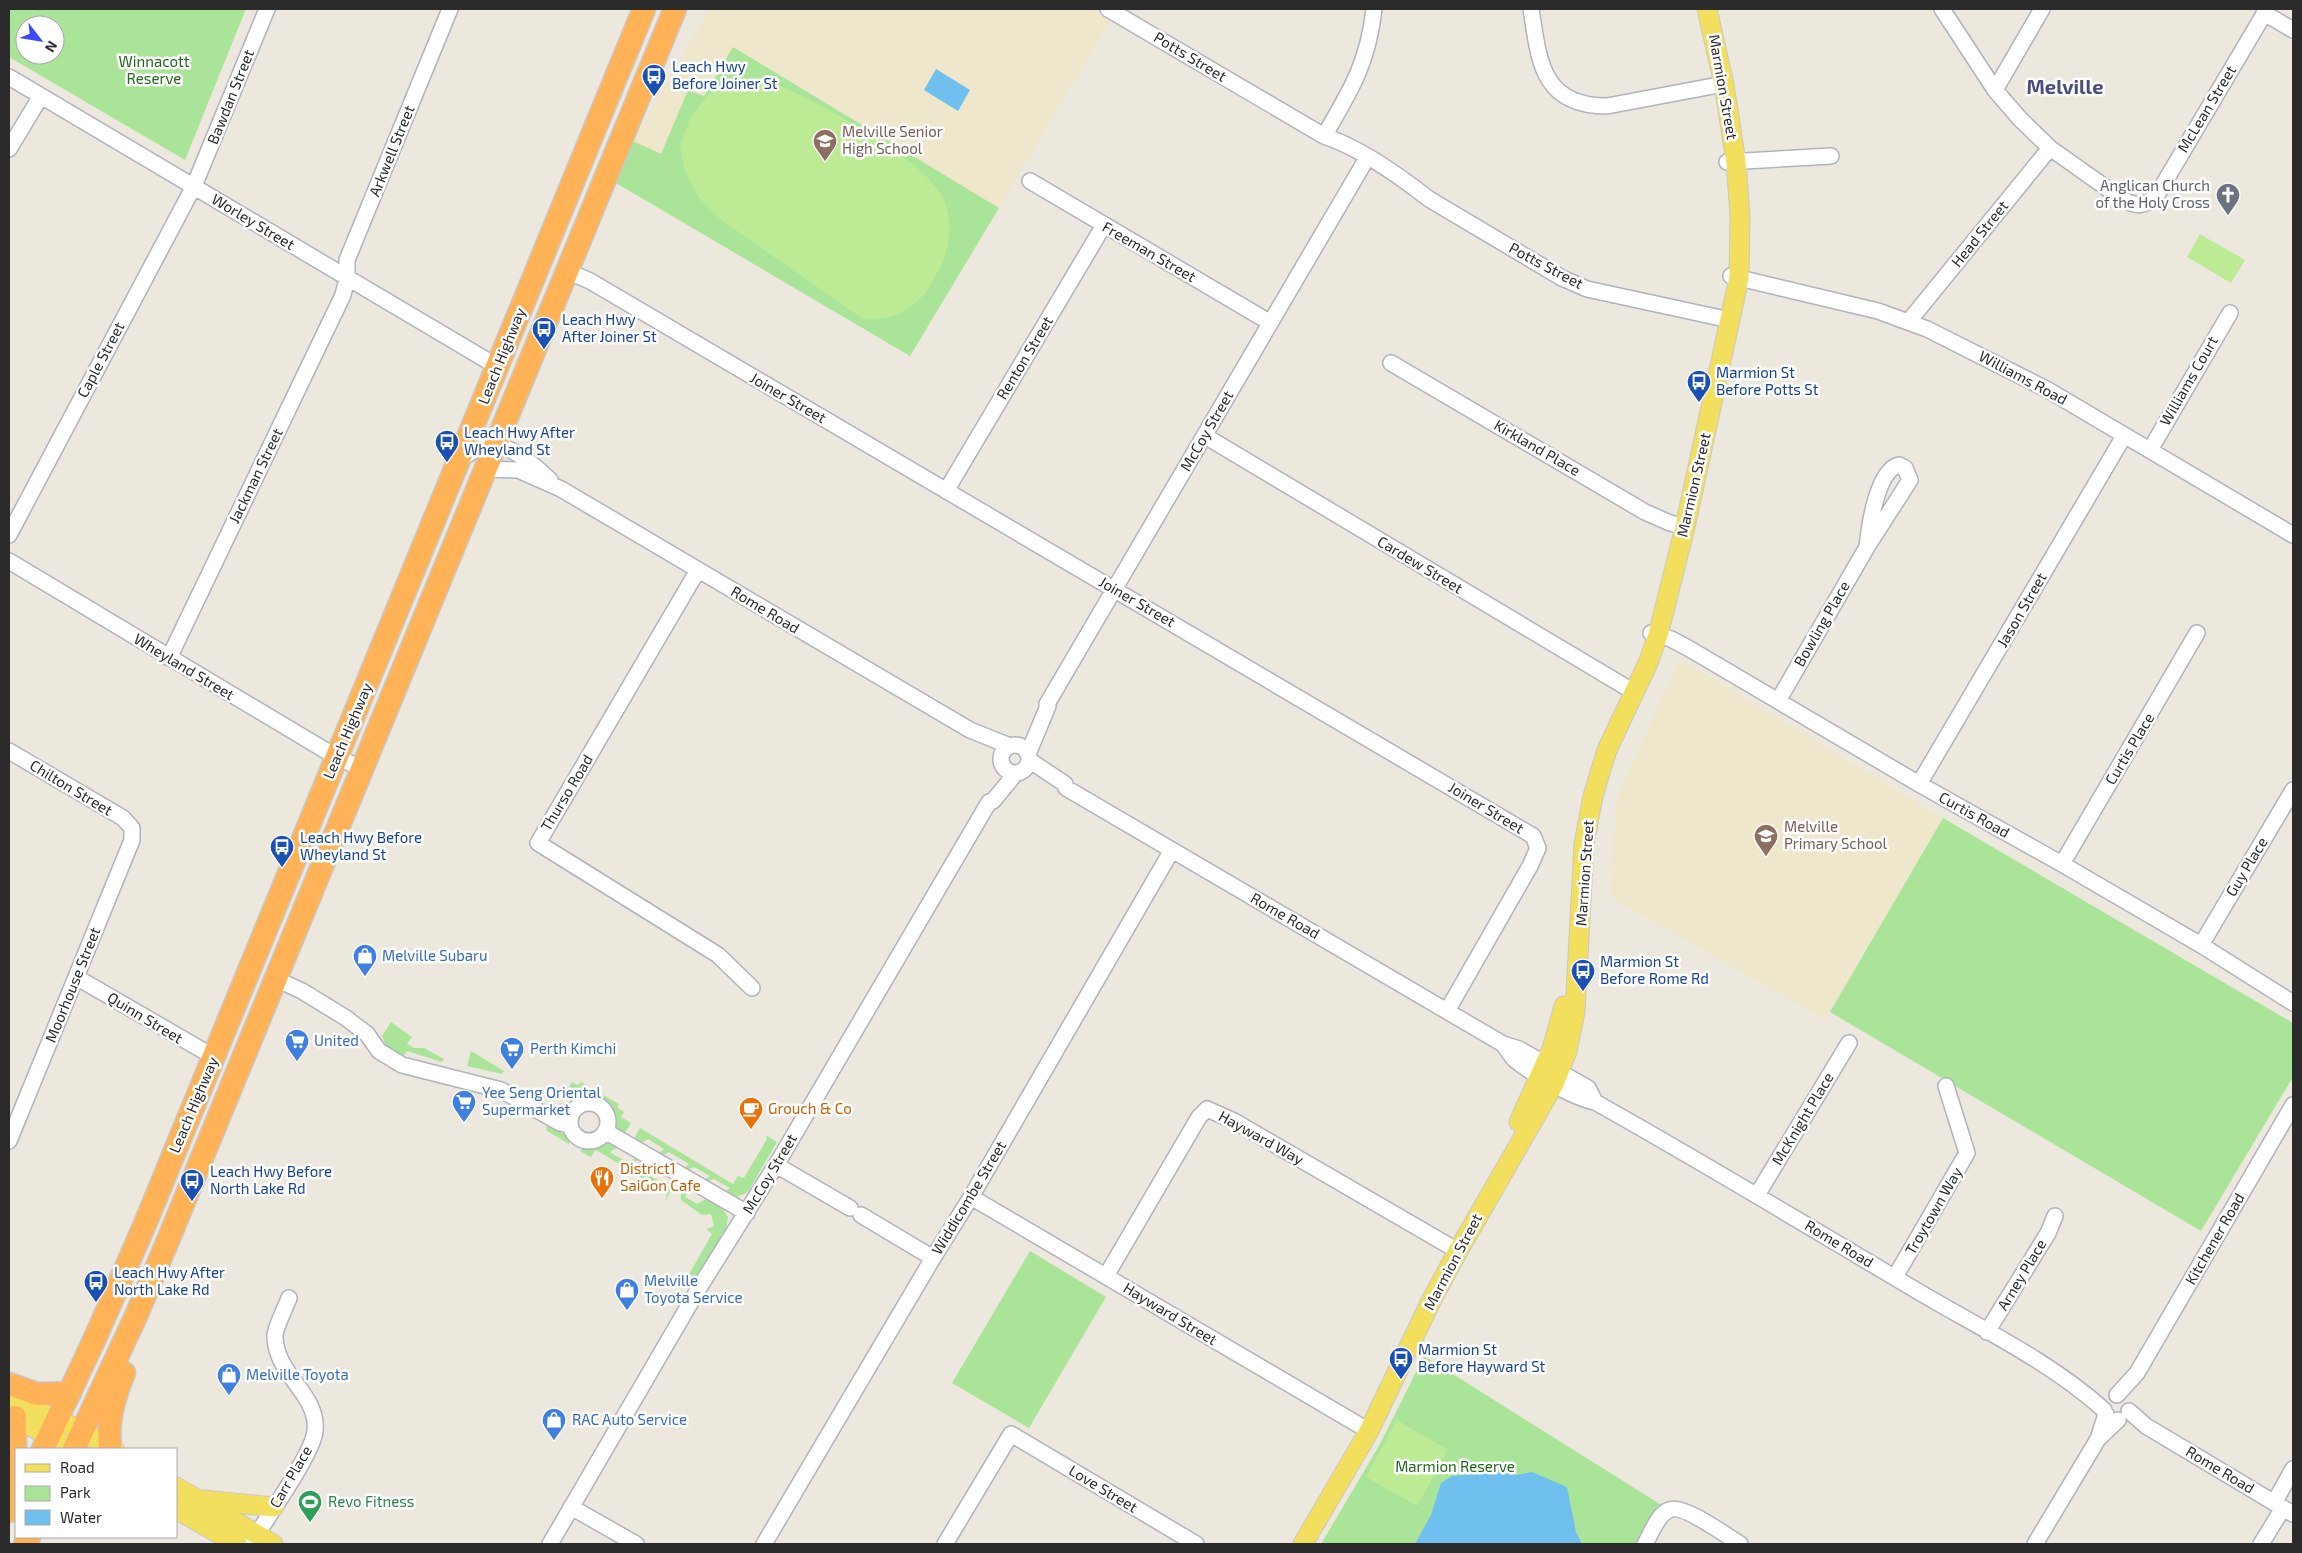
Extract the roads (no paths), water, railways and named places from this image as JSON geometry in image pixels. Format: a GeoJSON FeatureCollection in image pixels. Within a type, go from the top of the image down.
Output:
{"type":"FeatureCollection","features":[{"type":"Feature","properties":{"kind":"highway","name":"Leach Highway"},"geometry":{"type":"LineString","coordinates":[[50,1435],[120,1282],[175,1151],[644,9]]}},
{"type":"Feature","properties":{"kind":"highway","name":"Leach Highway"},"geometry":{"type":"LineString","coordinates":[[76,1443],[136,1316],[675,9]]}},
{"type":"Feature","properties":{"kind":"highway"},"geometry":{"type":"LineString","coordinates":[[175,1151],[200,1162]]}},
{"type":"Feature","properties":{"kind":"highway"},"geometry":{"type":"LineString","coordinates":[[112,1448],[109,1431],[116,1393],[138,1339],[136,1316]]}},
{"type":"Feature","properties":{"kind":"highway"},"geometry":{"type":"LineString","coordinates":[[9,1384],[37,1394],[70,1393]]}},
{"type":"Feature","properties":{"kind":"highway"},"geometry":{"type":"LineString","coordinates":[[9,1482],[15,1452],[12,1416]]}},
{"type":"Feature","properties":{"kind":"highway"},"geometry":{"type":"LineString","coordinates":[[9,1511],[15,1499]]}},
{"type":"Feature","properties":{"kind":"main road","name":"Marmion Street"},"geometry":{"type":"LineString","coordinates":[[1699,9],[1720,84]]}},
{"type":"Feature","properties":{"kind":"main road","name":"Marmion Street"},"geometry":{"type":"LineString","coordinates":[[1303,1544],[1366,1429],[1482,1194],[1550,1074],[1564,1008],[1576,851],[1583,798],[1597,752],[1630,691],[1654,634],[1681,526],[1735,277],[1740,216],[1707,9]]}},
{"type":"Feature","properties":{"kind":"main road"},"geometry":{"type":"LineString","coordinates":[[9,1395],[43,1414],[50,1435]]}},
{"type":"Feature","properties":{"kind":"main road"},"geometry":{"type":"LineString","coordinates":[[12,1416],[50,1435],[76,1443],[112,1448]]}},
{"type":"Feature","properties":{"kind":"main road","name":"Marmion Street"},"geometry":{"type":"LineString","coordinates":[[1294,1544],[1366,1429]]}},
{"type":"Feature","properties":{"kind":"main road"},"geometry":{"type":"LineString","coordinates":[[178,1488],[199,1500],[254,1539],[274,1544]]}},
{"type":"Feature","properties":{"kind":"main road"},"geometry":{"type":"LineString","coordinates":[[199,1500],[274,1507]]}},
{"type":"Feature","properties":{"kind":"main road"},"geometry":{"type":"LineString","coordinates":[[178,1510],[237,1544]]}},
{"type":"Feature","properties":{"kind":"street","name":"Bawdan Street"},"geometry":{"type":"LineString","coordinates":[[194,186],[267,9]]}},
{"type":"Feature","properties":{"kind":"street","name":"Arkwell Street"},"geometry":{"type":"LineString","coordinates":[[343,294],[347,278],[347,260],[450,9]]}},
{"type":"Feature","properties":{"kind":"street","name":"Potts Street"},"geometry":{"type":"LineString","coordinates":[[1108,9],[1324,136],[1339,141],[1365,161],[1411,185],[1429,199],[1562,278],[1587,289],[1727,319]]}},
{"type":"Feature","properties":{"kind":"street"},"geometry":{"type":"LineString","coordinates":[[1324,136],[1353,87],[1364,62],[1371,33],[1374,9]]}},
{"type":"Feature","properties":{"kind":"street"},"geometry":{"type":"LineString","coordinates":[[1531,9],[1544,72],[1555,87],[1573,100],[1590,106],[1607,106],[1720,84]]}},
{"type":"Feature","properties":{"kind":"street"},"geometry":{"type":"LineString","coordinates":[[1942,9],[1995,90],[2050,148]]}},
{"type":"Feature","properties":{"kind":"street"},"geometry":{"type":"LineString","coordinates":[[1995,90],[2042,9]]}},
{"type":"Feature","properties":{"kind":"street"},"geometry":{"type":"LineString","coordinates":[[2265,11],[2293,30]]}},
{"type":"Feature","properties":{"kind":"street","name":"McLean Street"},"geometry":{"type":"LineString","coordinates":[[2050,148],[2122,199],[2132,205],[2144,205],[2157,195],[2265,11]]}},
{"type":"Feature","properties":{"kind":"street","name":"Worley Street"},"geometry":{"type":"LineString","coordinates":[[9,77],[498,367]]}},
{"type":"Feature","properties":{"kind":"street"},"geometry":{"type":"LineString","coordinates":[[9,149],[41,96]]}},
{"type":"Feature","properties":{"kind":"street","name":"Head Street"},"geometry":{"type":"LineString","coordinates":[[1910,321],[2050,148]]}},
{"type":"Feature","properties":{"kind":"street"},"geometry":{"type":"LineString","coordinates":[[1731,162],[1832,156]]}},
{"type":"Feature","properties":{"kind":"street","name":"McCoy Street"},"geometry":{"type":"LineString","coordinates":[[1028,757],[1048,706],[1047,704],[1113,588],[1205,436],[1269,322],[1365,161]]}},
{"type":"Feature","properties":{"kind":"street","name":"Freeman Street"},"geometry":{"type":"LineString","coordinates":[[1030,181],[1269,322]]}},
{"type":"Feature","properties":{"kind":"street","name":"Caple Street"},"geometry":{"type":"LineString","coordinates":[[9,534],[194,186]]}},
{"type":"Feature","properties":{"kind":"street","name":"Renton Street"},"geometry":{"type":"LineString","coordinates":[[946,491],[1104,225]]}},
{"type":"Feature","properties":{"kind":"street","name":"Joiner Street"},"geometry":{"type":"LineString","coordinates":[[567,271],[590,281],[1533,836],[1538,848],[1530,866],[1447,1011]]}},
{"type":"Feature","properties":{"kind":"street","name":"Williams Road"},"geometry":{"type":"LineString","coordinates":[[1735,277],[1878,311],[1910,321],[2023,376],[2293,534]]}},
{"type":"Feature","properties":{"kind":"street","name":"Jackman Street"},"geometry":{"type":"LineString","coordinates":[[169,658],[343,294]]}},
{"type":"Feature","properties":{"kind":"street","name":"Williams Court"},"geometry":{"type":"LineString","coordinates":[[2150,450],[2230,313]]}},
{"type":"Feature","properties":{"kind":"street","name":"Kirkland Place"},"geometry":{"type":"LineString","coordinates":[[1391,364],[1645,512],[1681,526]]}},
{"type":"Feature","properties":{"kind":"street","name":"Cardew Street"},"geometry":{"type":"LineString","coordinates":[[1205,436],[1630,691]]}},
{"type":"Feature","properties":{"kind":"street","name":"Jason Street"},"geometry":{"type":"LineString","coordinates":[[1919,784],[2124,436]]}},
{"type":"Feature","properties":{"kind":"street"},"geometry":{"type":"LineString","coordinates":[[458,461],[480,447],[495,445]]}},
{"type":"Feature","properties":{"kind":"street","name":"Rome Road"},"geometry":{"type":"LineString","coordinates":[[495,445],[513,452],[535,466],[561,489]]}},
{"type":"Feature","properties":{"kind":"street","name":"Bowling Place"},"geometry":{"type":"LineString","coordinates":[[1778,702],[1867,547],[1910,480],[1905,468],[1899,465],[1894,466],[1883,478],[1868,532],[1867,547]]}},
{"type":"Feature","properties":{"kind":"street","name":"Rome Road"},"geometry":{"type":"LineString","coordinates":[[485,469],[518,470],[561,489],[970,730],[974,737],[1007,753]]}},
{"type":"Feature","properties":{"kind":"street","name":"Wheyland Street"},"geometry":{"type":"LineString","coordinates":[[9,561],[336,757],[362,769]]}},
{"type":"Feature","properties":{"kind":"street","name":"Thurso Road"},"geometry":{"type":"LineString","coordinates":[[698,570],[538,843],[718,955],[752,988]]}},
{"type":"Feature","properties":{"kind":"street","name":"Curtis Place"},"geometry":{"type":"LineString","coordinates":[[2062,864],[2197,633]]}},
{"type":"Feature","properties":{"kind":"street","name":"Curtis Road"},"geometry":{"type":"LineString","coordinates":[[1654,634],[1688,648],[1919,784],[2201,945],[2293,1003]]}},
{"type":"Feature","properties":{"kind":"street","name":"McCoy Street"},"geometry":{"type":"LineString","coordinates":[[989,802],[987,797],[1007,753],[1043,704],[1047,704]]}},
{"type":"Feature","properties":{"kind":"street"},"geometry":{"type":"LineString","coordinates":[[1024,748],[1028,757],[1026,768],[1018,773],[1006,770],[1007,753],[1024,748]]}},
{"type":"Feature","properties":{"kind":"street","name":"Chilton Street"},"geometry":{"type":"LineString","coordinates":[[9,751],[123,818],[132,828]]}},
{"type":"Feature","properties":{"kind":"street","name":"Rome Road"},"geometry":{"type":"LineString","coordinates":[[1028,757],[1065,784],[1066,788],[1503,1044],[1519,1049],[1550,1074],[1588,1088],[1595,1102],[1757,1195],[2284,1508]]}},
{"type":"Feature","properties":{"kind":"street","name":"McCoy Street"},"geometry":{"type":"LineString","coordinates":[[550,1544],[699,1288],[776,1165],[989,802],[1018,773]]}},
{"type":"Feature","properties":{"kind":"street","name":"Rome Road"},"geometry":{"type":"LineString","coordinates":[[1018,773],[1042,780],[1062,790],[1066,788]]}},
{"type":"Feature","properties":{"kind":"street","name":"Guy Place"},"geometry":{"type":"LineString","coordinates":[[2201,945],[2293,790]]}},
{"type":"Feature","properties":{"kind":"street","name":"Moorhouse Street"},"geometry":{"type":"LineString","coordinates":[[9,1141],[132,840],[132,828]]}},
{"type":"Feature","properties":{"kind":"street","name":"Widdicombe Street"},"geometry":{"type":"LineString","coordinates":[[764,1544],[971,1197],[1172,850]]}},
{"type":"Feature","properties":{"kind":"street","name":"Quinn Street"},"geometry":{"type":"LineString","coordinates":[[76,977],[214,1057]]}},
{"type":"Feature","properties":{"kind":"street"},"geometry":{"type":"LineString","coordinates":[[276,979],[302,991],[346,1018],[367,1034],[379,1051],[402,1065],[502,1090],[560,1124],[570,1125]]}},
{"type":"Feature","properties":{"kind":"street","name":"McKnight Place"},"geometry":{"type":"LineString","coordinates":[[1757,1195],[1849,1043]]}},
{"type":"Feature","properties":{"kind":"street","name":"Troytown Way"},"geometry":{"type":"LineString","coordinates":[[1895,1277],[1967,1153],[1946,1086]]}},
{"type":"Feature","properties":{"kind":"street"},"geometry":{"type":"LineString","coordinates":[[595,1104],[604,1110],[608,1121],[605,1132],[597,1139],[586,1141],[576,1136],[570,1125],[572,1114],[579,1106],[595,1104]]}},
{"type":"Feature","properties":{"kind":"street","name":"Kitchener Road"},"geometry":{"type":"LineString","coordinates":[[2035,1544],[2293,1105]]}},
{"type":"Feature","properties":{"kind":"street","name":"Hayward Way"},"geometry":{"type":"LineString","coordinates":[[1106,1276],[1199,1117],[1207,1109],[1234,1122],[1454,1249]]}},
{"type":"Feature","properties":{"kind":"street"},"geometry":{"type":"LineString","coordinates":[[605,1132],[747,1213]]}},
{"type":"Feature","properties":{"kind":"street"},"geometry":{"type":"LineString","coordinates":[[776,1165],[933,1258]]}},
{"type":"Feature","properties":{"kind":"street","name":"Hayward Street"},"geometry":{"type":"LineString","coordinates":[[971,1197],[1366,1429]]}},
{"type":"Feature","properties":{"kind":"street","name":"Arney Place"},"geometry":{"type":"LineString","coordinates":[[1987,1332],[2048,1233],[2054,1216]]}},
{"type":"Feature","properties":{"kind":"street","name":"Carr Place"},"geometry":{"type":"LineString","coordinates":[[254,1539],[308,1450],[315,1430],[311,1407],[281,1364],[274,1336],[289,1298]]}},
{"type":"Feature","properties":{"kind":"street","name":"Love Street"},"geometry":{"type":"LineString","coordinates":[[946,1544],[1011,1434],[1196,1544]]}},
{"type":"Feature","properties":{"kind":"street"},"geometry":{"type":"LineString","coordinates":[[2261,1544],[2284,1508],[2293,1469]]}},
{"type":"Feature","properties":{"kind":"street"},"geometry":{"type":"LineString","coordinates":[[571,1507],[636,1544]]}},
{"type":"Feature","properties":{"kind":"street"},"geometry":{"type":"LineString","coordinates":[[1645,1544],[1662,1515],[1671,1509],[1682,1510],[1740,1544]]}},
{"type":"Feature","properties":{"kind":"water"},"geometry":{"type":"Polygon","coordinates":[[[936,69],[970,90],[958,111],[924,90],[936,69]]]}},
{"type":"Feature","properties":{"kind":"water"},"geometry":{"type":"Polygon","coordinates":[[[1501,1472],[1517,1475],[1532,1472],[1567,1487],[1576,1532],[1582,1544],[1415,1544],[1431,1515],[1441,1483],[1452,1476],[1501,1472]]]}},
{"type":"Feature","properties":{"kind":"place","name":"Leach Hwy Before Joiner St"},"geometry":{"type":"Point","coordinates":[654,97]}},
{"type":"Feature","properties":{"kind":"place","name":"Melville Senior High School"},"geometry":{"type":"Point","coordinates":[825,162]}},
{"type":"Feature","properties":{"kind":"place","name":"Anglican Church of the Holy Cross"},"geometry":{"type":"Point","coordinates":[2228,216]}},
{"type":"Feature","properties":{"kind":"place","name":"Leach Hwy After Joiner St"},"geometry":{"type":"Point","coordinates":[544,350]}},
{"type":"Feature","properties":{"kind":"place","name":"Marmion St Before Potts St"},"geometry":{"type":"Point","coordinates":[1699,403]}},
{"type":"Feature","properties":{"kind":"place","name":"Leach Hwy After Wheyland St"},"geometry":{"type":"Point","coordinates":[447,463]}},
{"type":"Feature","properties":{"kind":"place","name":"Melville Primary School"},"geometry":{"type":"Point","coordinates":[1766,857]}},
{"type":"Feature","properties":{"kind":"place","name":"Leach Hwy Before Wheyland St"},"geometry":{"type":"Point","coordinates":[282,868]}},
{"type":"Feature","properties":{"kind":"place","name":"Melville Subaru"},"geometry":{"type":"Point","coordinates":[365,977]}},
{"type":"Feature","properties":{"kind":"place","name":"Marmion St Before Rome Rd"},"geometry":{"type":"Point","coordinates":[1583,992]}},
{"type":"Feature","properties":{"kind":"place","name":"United"},"geometry":{"type":"Point","coordinates":[297,1062]}},
{"type":"Feature","properties":{"kind":"place","name":"Perth Kimchi"},"geometry":{"type":"Point","coordinates":[512,1070]}},
{"type":"Feature","properties":{"kind":"place","name":"Yee Seng Oriental Supermarket"},"geometry":{"type":"Point","coordinates":[464,1123]}},
{"type":"Feature","properties":{"kind":"place","name":"Grouch & Co"},"geometry":{"type":"Point","coordinates":[751,1130]}},
{"type":"Feature","properties":{"kind":"place","name":"District1 SaiGon Cafe"},"geometry":{"type":"Point","coordinates":[602,1199]}},
{"type":"Feature","properties":{"kind":"place","name":"Leach Hwy Before North Lake Rd"},"geometry":{"type":"Point","coordinates":[192,1202]}},
{"type":"Feature","properties":{"kind":"place","name":"Leach Hwy After North Lake Rd"},"geometry":{"type":"Point","coordinates":[96,1303]}},
{"type":"Feature","properties":{"kind":"place","name":"Melville Toyota Service"},"geometry":{"type":"Point","coordinates":[627,1311]}},
{"type":"Feature","properties":{"kind":"place","name":"Marmion St Before Hayward St"},"geometry":{"type":"Point","coordinates":[1401,1380]}},
{"type":"Feature","properties":{"kind":"place","name":"Melville Toyota"},"geometry":{"type":"Point","coordinates":[229,1396]}},
{"type":"Feature","properties":{"kind":"place","name":"RAC Auto Service"},"geometry":{"type":"Point","coordinates":[554,1441]}},
{"type":"Feature","properties":{"kind":"place","name":"Revo Fitness"},"geometry":{"type":"Point","coordinates":[310,1523]}},
{"type":"Feature","properties":{"kind":"district","name":"Melville"},"geometry":{"type":"Point","coordinates":[2065,87]}},
{"type":"Feature","properties":{"kind":"park label","name":"Winnacott Reserve"},"geometry":{"type":"Point","coordinates":[154,70]}},
{"type":"Feature","properties":{"kind":"park label","name":"Marmion Reserve"},"geometry":{"type":"Point","coordinates":[1455,1467]}}]}
